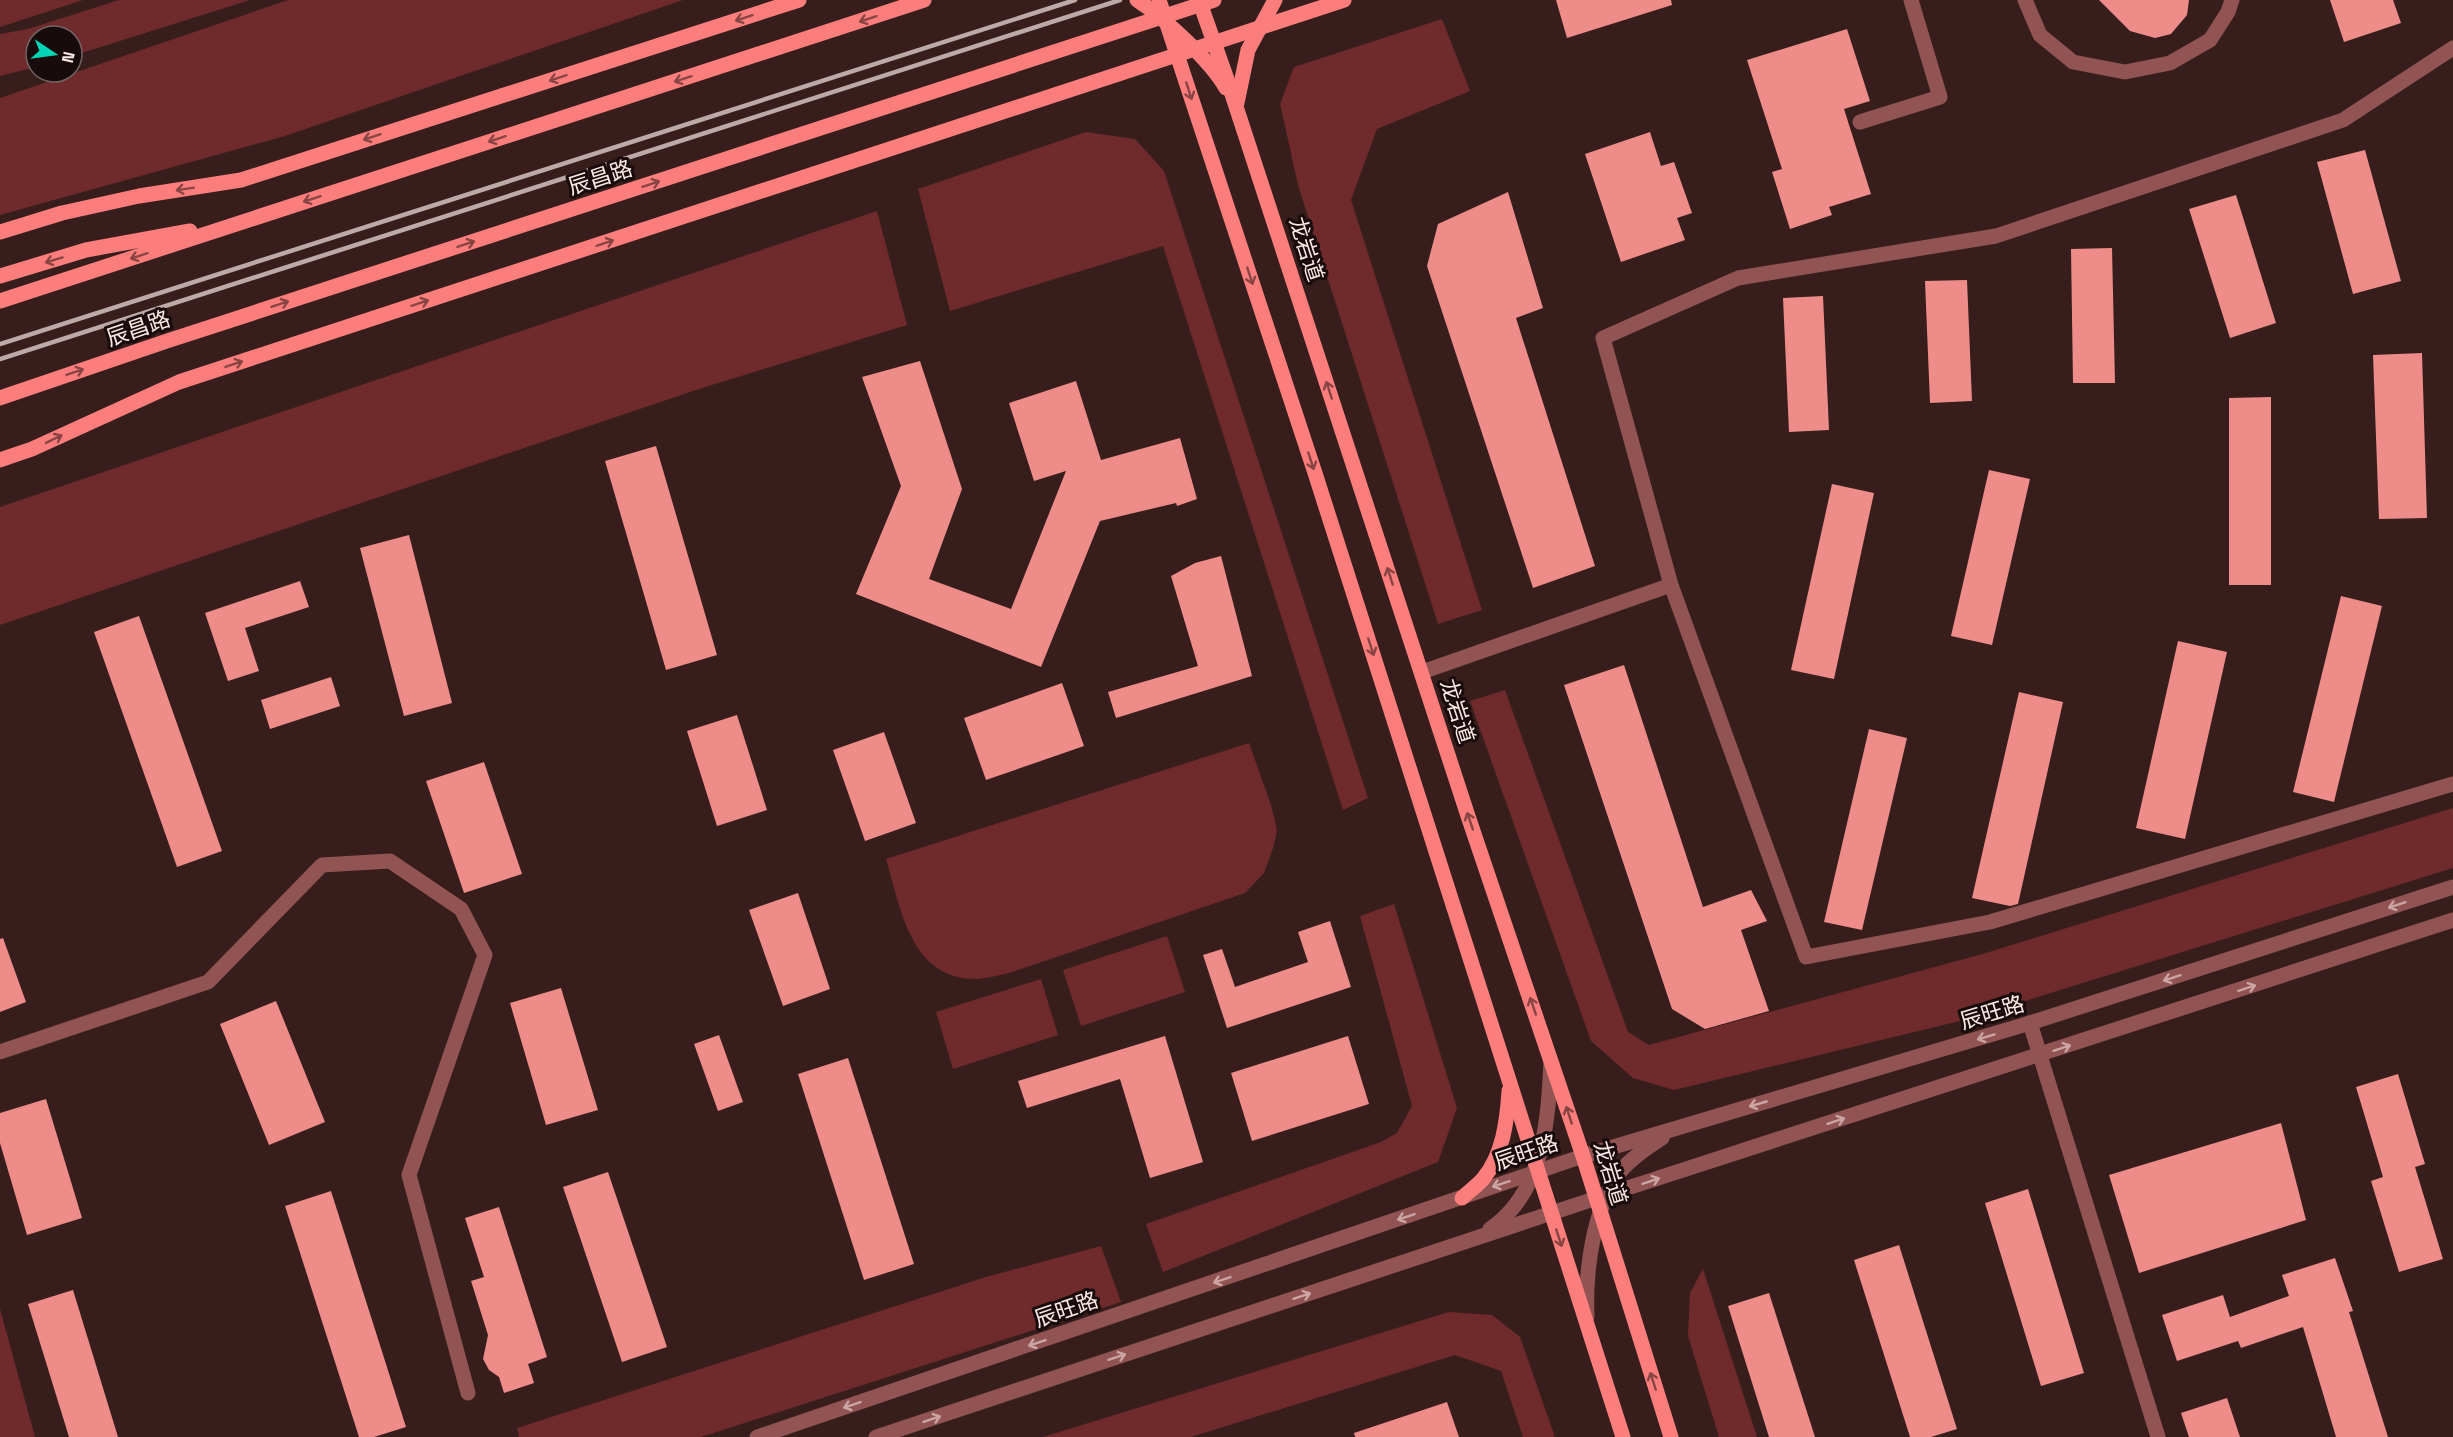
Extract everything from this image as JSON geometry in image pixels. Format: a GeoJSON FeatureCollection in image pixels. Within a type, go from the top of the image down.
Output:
{"type":"FeatureCollection","features":[{"type":"Feature","properties":{"kind":"main road"},"geometry":{"type":"LineString","coordinates":[[0,232],[62,213],[139,196],[241,180],[799,0]]}},
{"type":"Feature","properties":{"kind":"main road"},"geometry":{"type":"LineString","coordinates":[[0,301],[924,0]]}},
{"type":"Feature","properties":{"kind":"main road"},"geometry":{"type":"LineString","coordinates":[[1137,0],[1164,19],[1194,50],[1223,84],[1236,106]]}},
{"type":"Feature","properties":{"kind":"main road"},"geometry":{"type":"LineString","coordinates":[[1159,0],[1315,473],[1623,1437]]}},
{"type":"Feature","properties":{"kind":"main road"},"geometry":{"type":"LineString","coordinates":[[1236,106],[1248,50],[1275,0]]}},
{"type":"Feature","properties":{"kind":"main road"},"geometry":{"type":"LineString","coordinates":[[0,460],[32,449],[179,382],[1344,0]]}},
{"type":"Feature","properties":{"kind":"main road","name":"辰昌路"},"geometry":{"type":"LineString","coordinates":[[0,398],[178,338],[1164,19],[1205,2]]}},
{"type":"Feature","properties":{"kind":"main road","name":"龙岩道"},"geometry":{"type":"LineString","coordinates":[[1205,2],[1215,43],[1422,672],[1583,1156],[1601,1197],[1600,1214],[1671,1437]]}},
{"type":"Feature","properties":{"kind":"main road"},"geometry":{"type":"LineString","coordinates":[[0,276],[86,250],[234,224]]}},
{"type":"Feature","properties":{"kind":"main road"},"geometry":{"type":"LineString","coordinates":[[1462,1198],[1483,1179],[1497,1156],[1504,1133],[1509,1082]]}},
{"type":"Feature","properties":{"kind":"street"},"geometry":{"type":"LineString","coordinates":[[1860,122],[1940,97],[1911,0]]}},
{"type":"Feature","properties":{"kind":"street"},"geometry":{"type":"LineString","coordinates":[[2025,0],[2040,35],[2073,62],[2125,72],[2170,63],[2210,40],[2229,12],[2232,0]]}},
{"type":"Feature","properties":{"kind":"street"},"geometry":{"type":"LineString","coordinates":[[2453,48],[2343,120],[1996,237],[1738,278],[1602,338],[1671,585],[1806,957],[1990,922],[2453,784]]}},
{"type":"Feature","properties":{"kind":"street"},"geometry":{"type":"LineString","coordinates":[[1422,672],[1671,585]]}},
{"type":"Feature","properties":{"kind":"street"},"geometry":{"type":"LineString","coordinates":[[0,1052],[208,982],[321,865],[390,861],[461,909],[485,955],[409,1175],[468,1393]]}},
{"type":"Feature","properties":{"kind":"street","name":"辰旺路"},"geometry":{"type":"LineString","coordinates":[[757,1437],[1462,1198],[1537,1170],[2030,1023],[2453,887]]}},
{"type":"Feature","properties":{"kind":"street"},"geometry":{"type":"LineString","coordinates":[[876,1437],[1551,1213],[2453,920]]}},
{"type":"Feature","properties":{"kind":"street"},"geometry":{"type":"LineString","coordinates":[[2030,1023],[2158,1437]]}},
{"type":"Feature","properties":{"kind":"street"},"geometry":{"type":"LineString","coordinates":[[1481,1236],[1500,1223],[1523,1197],[1537,1170],[1547,1115],[1551,1061]]}},
{"type":"Feature","properties":{"kind":"street"},"geometry":{"type":"LineString","coordinates":[[1601,1197],[1620,1172],[1635,1158],[1677,1128]]}},
{"type":"Feature","properties":{"kind":"street"},"geometry":{"type":"LineString","coordinates":[[1587,1325],[1588,1276],[1600,1214]]}},
{"type":"Feature","properties":{"kind":"shaded area"},"geometry":{"type":"Polygon","coordinates":[[[0,0],[83,0],[0,27],[0,0]]]}},
{"type":"Feature","properties":{"kind":"shaded area"},"geometry":{"type":"Polygon","coordinates":[[[119,0],[250,0],[84,52],[84,24],[44,24],[119,0]]]}},
{"type":"Feature","properties":{"kind":"shaded area"},"geometry":{"type":"Polygon","coordinates":[[[288,0],[683,0],[285,136],[0,215],[0,98],[41,84],[84,84],[84,69],[288,0]]]}},
{"type":"Feature","properties":{"kind":"shaded area"},"geometry":{"type":"Polygon","coordinates":[[[1442,19],[1470,91],[1377,129],[1351,200],[1482,610],[1438,624],[1298,185],[1280,104],[1294,67],[1442,19]]]}},
{"type":"Feature","properties":{"kind":"shaded area"},"geometry":{"type":"Polygon","coordinates":[[[24,30],[24,70],[0,76],[0,34],[24,30]]]}},
{"type":"Feature","properties":{"kind":"shaded area"},"geometry":{"type":"Polygon","coordinates":[[[1086,132],[1135,139],[1164,171],[1368,798],[1343,810],[1163,246],[950,311],[918,189],[1086,132]]]}},
{"type":"Feature","properties":{"kind":"shaded area"},"geometry":{"type":"Polygon","coordinates":[[[877,211],[907,325],[702,388],[0,625],[0,507],[877,211]]]}},
{"type":"Feature","properties":{"kind":"shaded area"},"geometry":{"type":"Polygon","coordinates":[[[1505,690],[1628,1032],[1649,1045],[1986,953],[2453,808],[2453,868],[1964,1020],[1674,1090],[1633,1078],[1591,1041],[1470,701],[1505,690]]]}},
{"type":"Feature","properties":{"kind":"shaded area"},"geometry":{"type":"Polygon","coordinates":[[[1249,743],[1271,805],[1277,830],[1264,873],[1245,893],[1009,973],[982,979],[955,976],[937,968],[923,955],[912,938],[897,899],[886,859],[1249,743]]]}},
{"type":"Feature","properties":{"kind":"shaded area"},"geometry":{"type":"Polygon","coordinates":[[[1394,904],[1457,1108],[1438,1162],[1163,1272],[1146,1224],[1381,1142],[1397,1133],[1412,1106],[1360,916],[1394,904]]]}},
{"type":"Feature","properties":{"kind":"shaded area"},"geometry":{"type":"Polygon","coordinates":[[[1167,936],[1185,992],[1081,1026],[1063,970],[1167,936]]]}},
{"type":"Feature","properties":{"kind":"shaded area"},"geometry":{"type":"Polygon","coordinates":[[[1041,979],[1058,1035],[953,1069],[936,1012],[1041,979]]]}},
{"type":"Feature","properties":{"kind":"shaded area"},"geometry":{"type":"Polygon","coordinates":[[[1101,1246],[1121,1302],[701,1437],[519,1437],[517,1428],[986,1277],[1101,1246]]]}},
{"type":"Feature","properties":{"kind":"shaded area"},"geometry":{"type":"Polygon","coordinates":[[[1703,1269],[1757,1437],[1719,1437],[1688,1336],[1690,1293],[1703,1269]]]}},
{"type":"Feature","properties":{"kind":"shaded area"},"geometry":{"type":"Polygon","coordinates":[[[0,1309],[35,1437],[0,1437],[0,1309]]]}},
{"type":"Feature","properties":{"kind":"shaded area"},"geometry":{"type":"Polygon","coordinates":[[[1449,1312],[1492,1315],[1520,1337],[1555,1437],[1523,1437],[1501,1371],[1455,1355],[1191,1437],[1043,1437],[1449,1312]]]}},
{"type":"Feature","properties":{"kind":"building"},"geometry":{"type":"Polygon","coordinates":[[[1556,0],[1671,0],[1672,5],[1567,38],[1556,0]]]}},
{"type":"Feature","properties":{"kind":"building"},"geometry":{"type":"Polygon","coordinates":[[[2099,0],[2189,0],[2187,15],[2171,34],[2155,38],[2130,31],[2099,0]]]}},
{"type":"Feature","properties":{"kind":"building"},"geometry":{"type":"Polygon","coordinates":[[[2330,0],[2393,0],[2401,23],[2344,42],[2330,0]]]}},
{"type":"Feature","properties":{"kind":"building"},"geometry":{"type":"Polygon","coordinates":[[[1847,29],[1870,101],[1844,109],[1871,194],[1829,207],[1832,215],[1790,229],[1772,172],[1782,169],[1747,60],[1847,29]]]}},
{"type":"Feature","properties":{"kind":"building"},"geometry":{"type":"Polygon","coordinates":[[[1650,132],[1661,166],[1674,162],[1692,213],[1677,218],[1685,240],[1621,262],[1585,154],[1650,132]]]}},
{"type":"Feature","properties":{"kind":"building"},"geometry":{"type":"Polygon","coordinates":[[[2365,150],[2401,281],[2353,294],[2317,162],[2365,150]]]}},
{"type":"Feature","properties":{"kind":"building"},"geometry":{"type":"Polygon","coordinates":[[[1508,192],[1543,308],[1516,318],[1595,566],[1533,588],[1427,266],[1438,224],[1508,192]]]}},
{"type":"Feature","properties":{"kind":"building"},"geometry":{"type":"Polygon","coordinates":[[[2236,195],[2276,323],[2230,338],[2189,209],[2236,195]]]}},
{"type":"Feature","properties":{"kind":"building"},"geometry":{"type":"Polygon","coordinates":[[[2112,248],[2115,383],[2073,383],[2071,249],[2112,248]]]}},
{"type":"Feature","properties":{"kind":"building"},"geometry":{"type":"Polygon","coordinates":[[[1967,280],[1972,401],[1930,403],[1925,281],[1967,280]]]}},
{"type":"Feature","properties":{"kind":"building"},"geometry":{"type":"Polygon","coordinates":[[[1823,296],[1829,430],[1789,432],[1783,298],[1823,296]]]}},
{"type":"Feature","properties":{"kind":"building"},"geometry":{"type":"Polygon","coordinates":[[[2422,353],[2427,518],[2379,519],[2373,355],[2422,353]]]}},
{"type":"Feature","properties":{"kind":"building"},"geometry":{"type":"Polygon","coordinates":[[[920,361],[962,489],[929,579],[1011,609],[1066,471],[1034,481],[1009,403],[1076,381],[1101,460],[1180,438],[1197,499],[1177,506],[1176,503],[1100,521],[1041,667],[856,594],[901,486],[862,377],[920,361]]]}},
{"type":"Feature","properties":{"kind":"building"},"geometry":{"type":"Polygon","coordinates":[[[2271,397],[2271,585],[2229,585],[2229,398],[2271,397]]]}},
{"type":"Feature","properties":{"kind":"building"},"geometry":{"type":"Polygon","coordinates":[[[656,446],[717,655],[666,670],[605,461],[656,446]]]}},
{"type":"Feature","properties":{"kind":"building"},"geometry":{"type":"Polygon","coordinates":[[[1989,470],[2030,479],[1992,645],[1951,636],[1989,470]]]}},
{"type":"Feature","properties":{"kind":"building"},"geometry":{"type":"Polygon","coordinates":[[[1832,484],[1874,493],[1834,679],[1791,670],[1832,484]]]}},
{"type":"Feature","properties":{"kind":"building"},"geometry":{"type":"Polygon","coordinates":[[[409,535],[452,703],[404,716],[360,548],[409,535]]]}},
{"type":"Feature","properties":{"kind":"building"},"geometry":{"type":"Polygon","coordinates":[[[1221,556],[1252,676],[1116,718],[1108,692],[1198,666],[1171,576],[1195,563],[1221,556]]]}},
{"type":"Feature","properties":{"kind":"building"},"geometry":{"type":"Polygon","coordinates":[[[300,581],[309,607],[245,628],[259,671],[228,681],[205,613],[300,581]]]}},
{"type":"Feature","properties":{"kind":"building"},"geometry":{"type":"Polygon","coordinates":[[[2341,596],[2382,606],[2334,802],[2293,792],[2341,596]]]}},
{"type":"Feature","properties":{"kind":"building"},"geometry":{"type":"Polygon","coordinates":[[[139,616],[222,851],[177,867],[94,632],[139,616]]]}},
{"type":"Feature","properties":{"kind":"building"},"geometry":{"type":"Polygon","coordinates":[[[2178,641],[2227,652],[2185,839],[2136,828],[2178,641]]]}},
{"type":"Feature","properties":{"kind":"building"},"geometry":{"type":"Polygon","coordinates":[[[1624,665],[1703,907],[1751,890],[1767,921],[1741,930],[1769,1011],[1705,1029],[1672,1009],[1564,685],[1624,665]]]}},
{"type":"Feature","properties":{"kind":"building"},"geometry":{"type":"Polygon","coordinates":[[[331,677],[340,706],[270,729],[261,700],[331,677]]]}},
{"type":"Feature","properties":{"kind":"building"},"geometry":{"type":"Polygon","coordinates":[[[1062,683],[1084,746],[986,780],[964,718],[1062,683]]]}},
{"type":"Feature","properties":{"kind":"building"},"geometry":{"type":"Polygon","coordinates":[[[2019,692],[2063,702],[2018,904],[2010,906],[1972,898],[2019,692]]]}},
{"type":"Feature","properties":{"kind":"building"},"geometry":{"type":"Polygon","coordinates":[[[737,715],[767,810],[717,826],[687,731],[737,715]]]}},
{"type":"Feature","properties":{"kind":"building"},"geometry":{"type":"Polygon","coordinates":[[[1869,729],[1907,738],[1862,930],[1824,922],[1869,729]]]}},
{"type":"Feature","properties":{"kind":"building"},"geometry":{"type":"Polygon","coordinates":[[[884,732],[916,823],[865,841],[833,750],[884,732]]]}},
{"type":"Feature","properties":{"kind":"building"},"geometry":{"type":"Polygon","coordinates":[[[484,762],[522,874],[464,893],[426,781],[484,762]]]}},
{"type":"Feature","properties":{"kind":"building"},"geometry":{"type":"Polygon","coordinates":[[[798,893],[830,989],[783,1006],[749,910],[798,893]]]}},
{"type":"Feature","properties":{"kind":"building"},"geometry":{"type":"Polygon","coordinates":[[[1330,921],[1351,987],[1227,1028],[1203,955],[1222,949],[1235,987],[1308,962],[1298,932],[1330,921]]]}},
{"type":"Feature","properties":{"kind":"building"},"geometry":{"type":"Polygon","coordinates":[[[3,938],[26,1002],[0,1012],[0,939],[3,938]]]}},
{"type":"Feature","properties":{"kind":"building"},"geometry":{"type":"Polygon","coordinates":[[[561,988],[598,1110],[546,1125],[510,1003],[561,988]]]}},
{"type":"Feature","properties":{"kind":"building"},"geometry":{"type":"Polygon","coordinates":[[[276,1001],[325,1122],[269,1145],[220,1024],[276,1001]]]}},
{"type":"Feature","properties":{"kind":"building"},"geometry":{"type":"Polygon","coordinates":[[[719,1035],[743,1102],[718,1111],[694,1044],[719,1035]]]}},
{"type":"Feature","properties":{"kind":"building"},"geometry":{"type":"Polygon","coordinates":[[[1165,1036],[1203,1162],[1150,1178],[1120,1079],[1027,1108],[1018,1081],[1165,1036]]]}},
{"type":"Feature","properties":{"kind":"building"},"geometry":{"type":"Polygon","coordinates":[[[1348,1036],[1369,1104],[1252,1141],[1231,1073],[1348,1036]]]}},
{"type":"Feature","properties":{"kind":"building"},"geometry":{"type":"Polygon","coordinates":[[[848,1058],[914,1264],[864,1280],[798,1074],[848,1058]]]}},
{"type":"Feature","properties":{"kind":"building"},"geometry":{"type":"Polygon","coordinates":[[[2398,1074],[2425,1164],[2415,1167],[2443,1259],[2399,1272],[2371,1181],[2383,1177],[2356,1087],[2398,1074]]]}},
{"type":"Feature","properties":{"kind":"building"},"geometry":{"type":"Polygon","coordinates":[[[46,1099],[82,1218],[27,1235],[0,1143],[0,1113],[46,1099]]]}},
{"type":"Feature","properties":{"kind":"building"},"geometry":{"type":"Polygon","coordinates":[[[2281,1123],[2306,1220],[2139,1273],[2109,1175],[2281,1123]]]}},
{"type":"Feature","properties":{"kind":"building"},"geometry":{"type":"Polygon","coordinates":[[[608,1172],[667,1347],[622,1362],[563,1187],[608,1172]]]}},
{"type":"Feature","properties":{"kind":"building"},"geometry":{"type":"Polygon","coordinates":[[[2028,1189],[2084,1373],[2041,1386],[1985,1203],[2028,1189]]]}},
{"type":"Feature","properties":{"kind":"building"},"geometry":{"type":"Polygon","coordinates":[[[331,1191],[406,1427],[374,1437],[359,1437],[285,1206],[331,1191]]]}},
{"type":"Feature","properties":{"kind":"building"},"geometry":{"type":"Polygon","coordinates":[[[499,1207],[547,1357],[528,1364],[534,1383],[504,1393],[499,1377],[489,1370],[483,1359],[488,1335],[471,1281],[484,1277],[465,1218],[499,1207]]]}},
{"type":"Feature","properties":{"kind":"building"},"geometry":{"type":"Polygon","coordinates":[[[1899,1245],[1957,1429],[1931,1437],[1910,1437],[1854,1260],[1899,1245]]]}},
{"type":"Feature","properties":{"kind":"building"},"geometry":{"type":"Polygon","coordinates":[[[2335,1258],[2353,1311],[2349,1312],[2388,1437],[2336,1437],[2303,1327],[2241,1348],[2238,1341],[2177,1361],[2162,1315],[2223,1295],[2230,1317],[2289,1296],[2282,1275],[2335,1258]]]}},
{"type":"Feature","properties":{"kind":"building"},"geometry":{"type":"Polygon","coordinates":[[[73,1290],[118,1437],[69,1437],[28,1304],[73,1290]]]}},
{"type":"Feature","properties":{"kind":"building"},"geometry":{"type":"Polygon","coordinates":[[[1769,1293],[1815,1437],[1769,1437],[1728,1306],[1769,1293]]]}},
{"type":"Feature","properties":{"kind":"building"},"geometry":{"type":"Polygon","coordinates":[[[2227,1398],[2240,1437],[2189,1437],[2181,1413],[2227,1398]]]}},
{"type":"Feature","properties":{"kind":"building"},"geometry":{"type":"Polygon","coordinates":[[[1447,1402],[1459,1437],[1355,1437],[1354,1433],[1447,1402]]]}},
{"type":"Feature","properties":{"kind":"railway"},"geometry":{"type":"LineString","coordinates":[[0,344],[1075,0]]}},
{"type":"Feature","properties":{"kind":"railway"},"geometry":{"type":"LineString","coordinates":[[0,359],[1120,0]]}}]}
